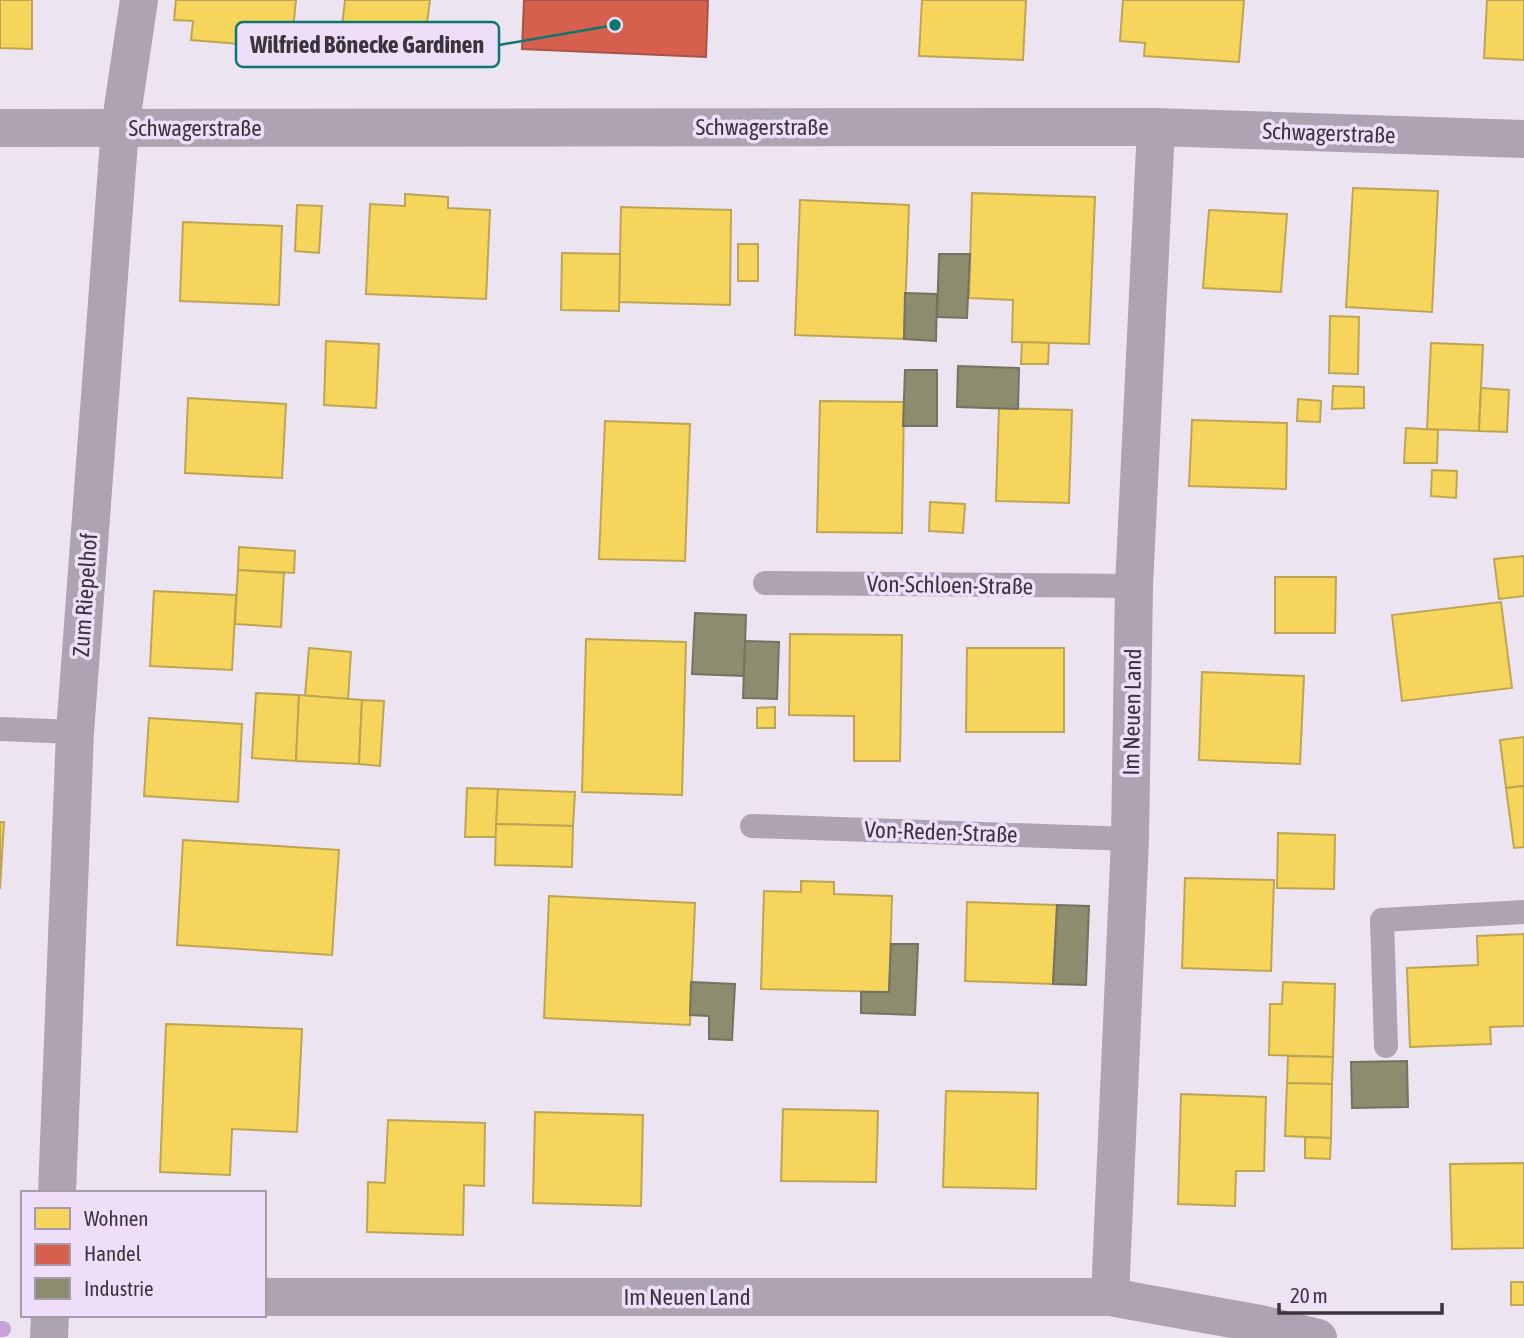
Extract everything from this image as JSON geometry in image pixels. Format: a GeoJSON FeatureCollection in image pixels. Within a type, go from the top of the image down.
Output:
{"type":"FeatureCollection","features":[{"type":"Feature","properties":{"kind":"street","name":"Zum Riepelhof"},"geometry":{"type":"LineString","coordinates":[[57,1191],[75,732],[120,128],[139,0]]}},
{"type":"Feature","properties":{"kind":"street","name":"Schwagerstraße"},"geometry":{"type":"LineString","coordinates":[[0,128],[1156,127],[1524,139]]}},
{"type":"Feature","properties":{"kind":"street","name":"Im Neuen Land"},"geometry":{"type":"LineString","coordinates":[[1110,1297],[1130,839],[1134,586],[1156,127]]}},
{"type":"Feature","properties":{"kind":"street","name":"Im Neuen Land"},"geometry":{"type":"LineString","coordinates":[[266,1297],[1110,1297],[1260,1331],[1318,1338]]}},
{"type":"Feature","properties":{"kind":"street"},"geometry":{"type":"LineString","coordinates":[[49,1338],[50,1317]]}},
{"type":"Feature","properties":{"kind":"lane","name":"Von-Schloen-Straße"},"geometry":{"type":"LineString","coordinates":[[765,583],[1134,586]]}},
{"type":"Feature","properties":{"kind":"lane"},"geometry":{"type":"LineString","coordinates":[[0,729],[75,732]]}},
{"type":"Feature","properties":{"kind":"lane","name":"Von-Reden-Straße"},"geometry":{"type":"LineString","coordinates":[[752,826],[1130,839]]}},
{"type":"Feature","properties":{"kind":"lane"},"geometry":{"type":"LineString","coordinates":[[1386,1045],[1382,920],[1524,912]]}},
{"type":"Feature","properties":{"kind":"building: Wohnen"},"geometry":{"type":"Polygon","coordinates":[[[0,0],[32,0],[32,49],[0,48],[0,0]]]}},
{"type":"Feature","properties":{"kind":"building: Wohnen"},"geometry":{"type":"Polygon","coordinates":[[[176,0],[296,0],[291,48],[191,40],[193,21],[174,20],[176,0]]]}},
{"type":"Feature","properties":{"kind":"building: Wohnen"},"geometry":{"type":"Polygon","coordinates":[[[345,0],[430,0],[423,54],[340,45],[345,0]]]}},
{"type":"Feature","properties":{"kind":"building: Wohnen"},"geometry":{"type":"Polygon","coordinates":[[[922,0],[1026,0],[1023,60],[919,56],[922,0]]]}},
{"type":"Feature","properties":{"kind":"building: Wohnen"},"geometry":{"type":"Polygon","coordinates":[[[1123,0],[1244,0],[1239,62],[1144,56],[1145,43],[1120,41],[1123,0]]]}},
{"type":"Feature","properties":{"kind":"building: Wohnen"},"geometry":{"type":"Polygon","coordinates":[[[1487,0],[1524,0],[1524,60],[1484,58],[1487,0]]]}},
{"type":"Feature","properties":{"kind":"building: Wohnen"},"geometry":{"type":"Polygon","coordinates":[[[1353,188],[1438,191],[1432,312],[1346,307],[1353,188]]]}},
{"type":"Feature","properties":{"kind":"building: Wohnen"},"geometry":{"type":"Polygon","coordinates":[[[972,193],[1095,197],[1089,344],[1012,342],[1013,300],[969,298],[972,193]]]}},
{"type":"Feature","properties":{"kind":"building: Wohnen"},"geometry":{"type":"Polygon","coordinates":[[[405,194],[448,197],[448,208],[490,210],[486,299],[366,294],[370,204],[405,206],[405,194]]]}},
{"type":"Feature","properties":{"kind":"building: Wohnen"},"geometry":{"type":"Polygon","coordinates":[[[800,200],[909,205],[904,339],[795,335],[800,200]]]}},
{"type":"Feature","properties":{"kind":"building: Wohnen"},"geometry":{"type":"Polygon","coordinates":[[[297,205],[322,206],[319,253],[295,251],[297,205]]]}},
{"type":"Feature","properties":{"kind":"building: Wohnen"},"geometry":{"type":"Polygon","coordinates":[[[621,207],[731,210],[730,305],[619,302],[621,207]]]}},
{"type":"Feature","properties":{"kind":"building: Wohnen"},"geometry":{"type":"Polygon","coordinates":[[[1209,210],[1287,214],[1281,292],[1203,288],[1209,210]]]}},
{"type":"Feature","properties":{"kind":"building: Wohnen"},"geometry":{"type":"Polygon","coordinates":[[[183,222],[282,226],[279,305],[180,301],[183,222]]]}},
{"type":"Feature","properties":{"kind":"building: Wohnen"},"geometry":{"type":"Polygon","coordinates":[[[738,244],[758,244],[758,281],[738,281],[738,244]]]}},
{"type":"Feature","properties":{"kind":"building: Wohnen"},"geometry":{"type":"Polygon","coordinates":[[[562,253],[620,254],[619,311],[561,310],[562,253]]]}},
{"type":"Feature","properties":{"kind":"building: Wohnen"},"geometry":{"type":"Polygon","coordinates":[[[1330,316],[1359,317],[1358,374],[1329,373],[1330,316]]]}},
{"type":"Feature","properties":{"kind":"building: Wohnen"},"geometry":{"type":"Polygon","coordinates":[[[326,341],[379,344],[376,408],[324,405],[326,341]]]}},
{"type":"Feature","properties":{"kind":"building: Wohnen"},"geometry":{"type":"Polygon","coordinates":[[[1022,342],[1049,343],[1048,364],[1021,364],[1022,342]]]}},
{"type":"Feature","properties":{"kind":"building: Wohnen"},"geometry":{"type":"Polygon","coordinates":[[[1431,343],[1483,345],[1479,431],[1427,429],[1431,343]]]}},
{"type":"Feature","properties":{"kind":"building: Wohnen"},"geometry":{"type":"Polygon","coordinates":[[[1333,386],[1364,387],[1364,408],[1332,409],[1333,386]]]}},
{"type":"Feature","properties":{"kind":"building: Wohnen"},"geometry":{"type":"Polygon","coordinates":[[[1481,388],[1509,390],[1507,432],[1479,431],[1481,388]]]}},
{"type":"Feature","properties":{"kind":"building: Wohnen"},"geometry":{"type":"Polygon","coordinates":[[[188,398],[286,404],[282,478],[185,473],[188,398]]]}},
{"type":"Feature","properties":{"kind":"building: Wohnen"},"geometry":{"type":"Polygon","coordinates":[[[1298,399],[1321,401],[1320,422],[1297,421],[1298,399]]]}},
{"type":"Feature","properties":{"kind":"building: Wohnen"},"geometry":{"type":"Polygon","coordinates":[[[820,401],[904,402],[902,533],[817,532],[820,401]]]}},
{"type":"Feature","properties":{"kind":"building: Wohnen"},"geometry":{"type":"Polygon","coordinates":[[[999,408],[1072,410],[1069,503],[996,501],[999,408]]]}},
{"type":"Feature","properties":{"kind":"building: Wohnen"},"geometry":{"type":"Polygon","coordinates":[[[1192,420],[1287,423],[1286,489],[1189,486],[1192,420]]]}},
{"type":"Feature","properties":{"kind":"building: Wohnen"},"geometry":{"type":"Polygon","coordinates":[[[605,421],[690,424],[685,561],[599,559],[605,421]]]}},
{"type":"Feature","properties":{"kind":"building: Wohnen"},"geometry":{"type":"Polygon","coordinates":[[[1406,428],[1438,430],[1437,463],[1404,463],[1406,428]]]}},
{"type":"Feature","properties":{"kind":"building: Wohnen"},"geometry":{"type":"Polygon","coordinates":[[[1432,470],[1457,471],[1456,498],[1431,496],[1432,470]]]}},
{"type":"Feature","properties":{"kind":"building: Wohnen"},"geometry":{"type":"Polygon","coordinates":[[[930,502],[965,504],[963,533],[929,531],[930,502]]]}},
{"type":"Feature","properties":{"kind":"building: Wohnen"},"geometry":{"type":"Polygon","coordinates":[[[239,547],[295,551],[294,573],[238,570],[239,547]]]}},
{"type":"Feature","properties":{"kind":"building: Wohnen"},"geometry":{"type":"Polygon","coordinates":[[[1524,556],[1524,596],[1499,599],[1494,559],[1524,556]]]}},
{"type":"Feature","properties":{"kind":"building: Wohnen"},"geometry":{"type":"Polygon","coordinates":[[[238,570],[284,573],[281,627],[235,624],[238,570]]]}},
{"type":"Feature","properties":{"kind":"building: Wohnen"},"geometry":{"type":"Polygon","coordinates":[[[1275,577],[1336,577],[1335,633],[1275,633],[1275,577]]]}},
{"type":"Feature","properties":{"kind":"building: Wohnen"},"geometry":{"type":"Polygon","coordinates":[[[154,591],[236,595],[232,670],[150,666],[154,591]]]}},
{"type":"Feature","properties":{"kind":"building: Wohnen"},"geometry":{"type":"Polygon","coordinates":[[[1501,602],[1512,688],[1402,701],[1392,615],[1501,602]]]}},
{"type":"Feature","properties":{"kind":"building: Wohnen"},"geometry":{"type":"Polygon","coordinates":[[[790,634],[902,635],[900,761],[854,761],[854,716],[789,715],[790,634]]]}},
{"type":"Feature","properties":{"kind":"building: Wohnen"},"geometry":{"type":"Polygon","coordinates":[[[586,639],[686,642],[682,795],[582,792],[586,639]]]}},
{"type":"Feature","properties":{"kind":"building: Wohnen"},"geometry":{"type":"Polygon","coordinates":[[[309,648],[351,652],[348,699],[305,696],[309,648]]]}},
{"type":"Feature","properties":{"kind":"building: Wohnen"},"geometry":{"type":"Polygon","coordinates":[[[967,648],[1064,648],[1064,732],[966,732],[967,648]]]}},
{"type":"Feature","properties":{"kind":"building: Wohnen"},"geometry":{"type":"Polygon","coordinates":[[[1202,672],[1304,676],[1300,764],[1199,760],[1202,672]]]}},
{"type":"Feature","properties":{"kind":"building: Wohnen"},"geometry":{"type":"Polygon","coordinates":[[[256,693],[299,695],[296,761],[252,758],[256,693]]]}},
{"type":"Feature","properties":{"kind":"building: Wohnen"},"geometry":{"type":"Polygon","coordinates":[[[299,695],[362,700],[359,764],[296,761],[299,695]]]}},
{"type":"Feature","properties":{"kind":"building: Wohnen"},"geometry":{"type":"Polygon","coordinates":[[[362,700],[384,701],[380,766],[359,764],[362,700]]]}},
{"type":"Feature","properties":{"kind":"building: Wohnen"},"geometry":{"type":"Polygon","coordinates":[[[775,707],[775,728],[757,728],[757,708],[775,707]]]}},
{"type":"Feature","properties":{"kind":"building: Wohnen"},"geometry":{"type":"Polygon","coordinates":[[[149,718],[242,724],[238,802],[144,796],[149,718]]]}},
{"type":"Feature","properties":{"kind":"building: Wohnen"},"geometry":{"type":"Polygon","coordinates":[[[1524,737],[1524,786],[1506,788],[1500,740],[1524,737]]]}},
{"type":"Feature","properties":{"kind":"building: Wohnen"},"geometry":{"type":"Polygon","coordinates":[[[1524,786],[1524,847],[1514,848],[1506,788],[1524,786]]]}},
{"type":"Feature","properties":{"kind":"building: Wohnen"},"geometry":{"type":"Polygon","coordinates":[[[467,788],[498,789],[496,837],[465,837],[467,788]]]}},
{"type":"Feature","properties":{"kind":"building: Wohnen"},"geometry":{"type":"Polygon","coordinates":[[[498,789],[575,792],[573,826],[496,824],[498,789]]]}},
{"type":"Feature","properties":{"kind":"building: Wohnen"},"geometry":{"type":"Polygon","coordinates":[[[0,822],[4,822],[0,889],[0,822]]]}},
{"type":"Feature","properties":{"kind":"building: Wohnen"},"geometry":{"type":"Polygon","coordinates":[[[496,824],[573,826],[572,867],[495,865],[496,824]]]}},
{"type":"Feature","properties":{"kind":"building: Wohnen"},"geometry":{"type":"Polygon","coordinates":[[[1278,833],[1335,835],[1334,889],[1277,888],[1278,833]]]}},
{"type":"Feature","properties":{"kind":"building: Wohnen"},"geometry":{"type":"Polygon","coordinates":[[[183,840],[339,850],[332,955],[177,945],[183,840]]]}},
{"type":"Feature","properties":{"kind":"building: Wohnen"},"geometry":{"type":"Polygon","coordinates":[[[1185,878],[1274,880],[1271,971],[1182,968],[1185,878]]]}},
{"type":"Feature","properties":{"kind":"building: Wohnen"},"geometry":{"type":"Polygon","coordinates":[[[801,881],[834,882],[834,894],[892,896],[889,992],[761,989],[764,891],[801,892],[801,881]]]}},
{"type":"Feature","properties":{"kind":"building: Wohnen"},"geometry":{"type":"Polygon","coordinates":[[[549,896],[695,903],[690,1025],[544,1018],[549,896]]]}},
{"type":"Feature","properties":{"kind":"building: Wohnen"},"geometry":{"type":"Polygon","coordinates":[[[967,902],[1057,905],[1053,984],[965,981],[967,902]]]}},
{"type":"Feature","properties":{"kind":"building: Wohnen"},"geometry":{"type":"Polygon","coordinates":[[[1524,934],[1524,1026],[1490,1027],[1491,1044],[1410,1047],[1407,968],[1478,965],[1477,936],[1524,934]]]}},
{"type":"Feature","properties":{"kind":"building: Wohnen"},"geometry":{"type":"Polygon","coordinates":[[[1283,982],[1335,984],[1333,1057],[1269,1055],[1270,1004],[1282,1004],[1283,982]]]}},
{"type":"Feature","properties":{"kind":"building: Wohnen"},"geometry":{"type":"Polygon","coordinates":[[[166,1024],[302,1029],[297,1132],[232,1129],[230,1175],[160,1172],[166,1024]]]}},
{"type":"Feature","properties":{"kind":"building: Wohnen"},"geometry":{"type":"Polygon","coordinates":[[[1288,1056],[1333,1057],[1332,1084],[1287,1083],[1288,1056]]]}},
{"type":"Feature","properties":{"kind":"building: Wohnen"},"geometry":{"type":"Polygon","coordinates":[[[1287,1083],[1332,1084],[1331,1138],[1285,1136],[1287,1083]]]}},
{"type":"Feature","properties":{"kind":"building: Wohnen"},"geometry":{"type":"Polygon","coordinates":[[[946,1091],[1038,1093],[1036,1189],[943,1187],[946,1091]]]}},
{"type":"Feature","properties":{"kind":"building: Wohnen"},"geometry":{"type":"Polygon","coordinates":[[[1181,1094],[1266,1097],[1264,1171],[1236,1171],[1235,1206],[1178,1204],[1181,1094]]]}},
{"type":"Feature","properties":{"kind":"building: Wohnen"},"geometry":{"type":"Polygon","coordinates":[[[783,1109],[878,1111],[876,1182],[781,1181],[783,1109]]]}},
{"type":"Feature","properties":{"kind":"building: Wohnen"},"geometry":{"type":"Polygon","coordinates":[[[535,1112],[643,1115],[641,1206],[533,1203],[535,1112]]]}},
{"type":"Feature","properties":{"kind":"building: Wohnen"},"geometry":{"type":"Polygon","coordinates":[[[388,1120],[485,1123],[484,1186],[464,1185],[463,1235],[367,1232],[368,1182],[385,1183],[388,1120]]]}},
{"type":"Feature","properties":{"kind":"building: Wohnen"},"geometry":{"type":"Polygon","coordinates":[[[1305,1137],[1331,1138],[1330,1159],[1305,1158],[1305,1137]]]}},
{"type":"Feature","properties":{"kind":"building: Wohnen"},"geometry":{"type":"Polygon","coordinates":[[[1524,1163],[1524,1248],[1452,1249],[1450,1164],[1524,1163]]]}},
{"type":"Feature","properties":{"kind":"building: Wohnen"},"geometry":{"type":"Polygon","coordinates":[[[1511,1282],[1524,1282],[1524,1305],[1511,1305],[1511,1282]]]}},
{"type":"Feature","properties":{"kind":"building: Handel"},"geometry":{"type":"Polygon","coordinates":[[[524,0],[708,0],[706,57],[522,49],[524,0]]]}},
{"type":"Feature","properties":{"kind":"building: Industrie"},"geometry":{"type":"Polygon","coordinates":[[[939,254],[970,254],[967,318],[937,317],[939,254]]]}},
{"type":"Feature","properties":{"kind":"building: Industrie"},"geometry":{"type":"Polygon","coordinates":[[[905,293],[937,294],[936,341],[904,339],[905,293]]]}},
{"type":"Feature","properties":{"kind":"building: Industrie"},"geometry":{"type":"Polygon","coordinates":[[[958,366],[1019,368],[1018,409],[957,407],[958,366]]]}},
{"type":"Feature","properties":{"kind":"building: Industrie"},"geometry":{"type":"Polygon","coordinates":[[[905,370],[937,370],[937,426],[903,426],[905,370]]]}},
{"type":"Feature","properties":{"kind":"building: Industrie"},"geometry":{"type":"Polygon","coordinates":[[[695,613],[746,615],[744,676],[692,674],[695,613]]]}},
{"type":"Feature","properties":{"kind":"building: Industrie"},"geometry":{"type":"Polygon","coordinates":[[[745,641],[779,642],[777,699],[743,698],[745,641]]]}},
{"type":"Feature","properties":{"kind":"building: Industrie"},"geometry":{"type":"Polygon","coordinates":[[[1057,905],[1089,906],[1086,985],[1053,984],[1057,905]]]}},
{"type":"Feature","properties":{"kind":"building: Industrie"},"geometry":{"type":"Polygon","coordinates":[[[891,944],[918,944],[915,1015],[861,1013],[861,992],[889,992],[891,944]]]}},
{"type":"Feature","properties":{"kind":"building: Industrie"},"geometry":{"type":"Polygon","coordinates":[[[691,982],[735,984],[732,1040],[709,1039],[709,1016],[690,1015],[691,982]]]}},
{"type":"Feature","properties":{"kind":"building: Industrie"},"geometry":{"type":"Polygon","coordinates":[[[1407,1061],[1408,1107],[1352,1108],[1351,1062],[1407,1061]]]}},
{"type":"Feature","properties":{"kind":"place","name":"Wilfried Bönecke Gardinen"},"geometry":{"type":"Point","coordinates":[615,25]}}]}
